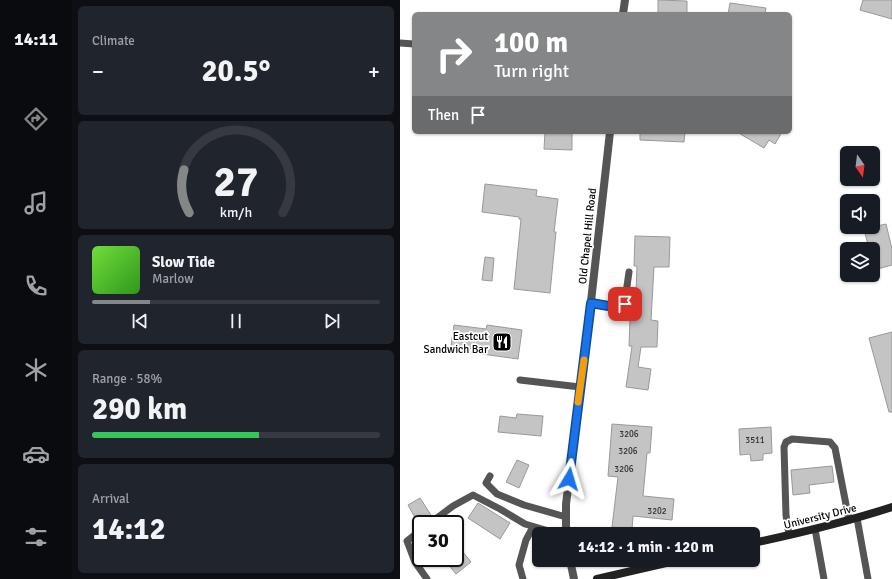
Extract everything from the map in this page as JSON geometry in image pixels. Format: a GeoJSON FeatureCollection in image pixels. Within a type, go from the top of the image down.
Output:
{"type":"FeatureCollection","features":[{"type":"Feature","properties":{"kind":"main road","name":"University Drive"},"geometry":{"type":"LineString","coordinates":[[760,541],[815,529],[892,507]]}},
{"type":"Feature","properties":{"kind":"main road"},"geometry":{"type":"LineString","coordinates":[[597,579],[649,567]]}},
{"type":"Feature","properties":{"kind":"street"},"geometry":{"type":"LineString","coordinates":[[624,12],[625,0]]}},
{"type":"Feature","properties":{"kind":"street","name":"Old Chapel Hill Road"},"geometry":{"type":"LineString","coordinates":[[566,527],[566,504],[591,303],[610,134]]}},
{"type":"Feature","properties":{"kind":"street"},"geometry":{"type":"LineString","coordinates":[[571,567],[574,579]]}},
{"type":"Feature","properties":{"kind":"lane"},"geometry":{"type":"LineString","coordinates":[[400,42],[412,44]]}},
{"type":"Feature","properties":{"kind":"lane"},"geometry":{"type":"LineString","coordinates":[[591,303],[624,307],[629,272]]}},
{"type":"Feature","properties":{"kind":"lane"},"geometry":{"type":"LineString","coordinates":[[520,380],[580,387]]}},
{"type":"Feature","properties":{"kind":"lane"},"geometry":{"type":"LineString","coordinates":[[789,535],[786,515],[784,447],[786,442],[792,439],[830,442],[835,448],[868,579]]}},
{"type":"Feature","properties":{"kind":"lane"},"geometry":{"type":"LineString","coordinates":[[490,476],[486,483],[497,494],[524,505],[566,518]]}},
{"type":"Feature","properties":{"kind":"lane"},"geometry":{"type":"LineString","coordinates":[[441,515],[453,506],[473,495],[533,527]]}},
{"type":"Feature","properties":{"kind":"lane"},"geometry":{"type":"LineString","coordinates":[[523,579],[519,565],[526,540],[532,529]]}},
{"type":"Feature","properties":{"kind":"lane"},"geometry":{"type":"LineString","coordinates":[[815,529],[824,579]]}},
{"type":"Feature","properties":{"kind":"lane"},"geometry":{"type":"LineString","coordinates":[[412,537],[407,541],[412,554]]}},
{"type":"Feature","properties":{"kind":"lane"},"geometry":{"type":"LineString","coordinates":[[419,567],[427,579]]}},
{"type":"Feature","properties":{"kind":"building"},"geometry":{"type":"Polygon","coordinates":[[[658,0],[687,1],[687,12],[658,12],[658,0]]]}},
{"type":"Feature","properties":{"kind":"building"},"geometry":{"type":"Polygon","coordinates":[[[863,0],[892,0],[892,19],[860,10],[863,0]]]}},
{"type":"Feature","properties":{"kind":"building"},"geometry":{"type":"Polygon","coordinates":[[[730,3],[766,8],[765,12],[728,12],[730,3]]]}},
{"type":"Feature","properties":{"kind":"building"},"geometry":{"type":"Polygon","coordinates":[[[545,134],[572,134],[572,150],[544,149],[545,134]]]}},
{"type":"Feature","properties":{"kind":"building"},"geometry":{"type":"Polygon","coordinates":[[[640,134],[685,134],[684,142],[640,140],[640,134]]]}},
{"type":"Feature","properties":{"kind":"building"},"geometry":{"type":"Polygon","coordinates":[[[740,134],[781,134],[775,144],[769,140],[764,148],[740,134]]]}},
{"type":"Feature","properties":{"kind":"building"},"geometry":{"type":"Polygon","coordinates":[[[485,184],[537,190],[536,196],[558,199],[550,293],[514,289],[521,219],[519,219],[519,217],[482,212],[485,184]]]}},
{"type":"Feature","properties":{"kind":"building"},"geometry":{"type":"Polygon","coordinates":[[[886,224],[892,249],[892,265],[880,268],[880,242],[867,242],[865,234],[880,234],[880,225],[886,224]]]}},
{"type":"Feature","properties":{"kind":"building"},"geometry":{"type":"Polygon","coordinates":[[[635,236],[670,237],[669,267],[654,267],[651,320],[658,321],[657,347],[641,347],[638,367],[651,369],[648,390],[626,387],[632,346],[629,346],[630,320],[635,320],[637,266],[634,266],[635,236]]]}},
{"type":"Feature","properties":{"kind":"building"},"geometry":{"type":"Polygon","coordinates":[[[485,257],[494,258],[492,281],[482,280],[485,257]]]}},
{"type":"Feature","properties":{"kind":"building","name":"Eastcut Sandwich Bar"},"geometry":{"type":"Polygon","coordinates":[[[454,325],[486,329],[487,325],[522,330],[518,359],[482,354],[483,350],[451,346],[454,325]]]}},
{"type":"Feature","properties":{"kind":"building"},"geometry":{"type":"Polygon","coordinates":[[[892,332],[892,412],[889,412],[869,338],[892,332]]]}},
{"type":"Feature","properties":{"kind":"building"},"geometry":{"type":"Polygon","coordinates":[[[517,414],[543,416],[541,436],[498,432],[500,416],[516,418],[517,414]]]}},
{"type":"Feature","properties":{"kind":"building"},"geometry":{"type":"Polygon","coordinates":[[[612,424],[652,427],[650,453],[647,453],[643,496],[674,499],[672,520],[633,516],[632,527],[612,527],[618,477],[608,476],[612,424]]]}},
{"type":"Feature","properties":{"kind":"building"},"geometry":{"type":"Polygon","coordinates":[[[771,427],[772,453],[763,454],[763,460],[751,461],[750,454],[740,455],[739,429],[771,427]]]}},
{"type":"Feature","properties":{"kind":"building"},"geometry":{"type":"Polygon","coordinates":[[[517,460],[529,465],[519,488],[506,482],[517,460]]]}},
{"type":"Feature","properties":{"kind":"building"},"geometry":{"type":"Polygon","coordinates":[[[832,466],[834,482],[809,485],[810,493],[793,495],[791,470],[832,466]]]}},
{"type":"Feature","properties":{"kind":"building"},"geometry":{"type":"Polygon","coordinates":[[[420,498],[431,515],[414,515],[408,505],[420,498]]]}},
{"type":"Feature","properties":{"kind":"building"},"geometry":{"type":"Polygon","coordinates":[[[478,503],[510,523],[500,539],[468,518],[478,503]]]}},
{"type":"Feature","properties":{"kind":"building"},"geometry":{"type":"Polygon","coordinates":[[[464,553],[471,562],[456,574],[450,567],[464,567],[464,553]]]}},
{"type":"Feature","properties":{"kind":"slow traffic"},"geometry":{"type":"LineString","coordinates":[[578,402],[584,360]]}},
{"type":"Feature","properties":{"kind":"place","name":"Eastcut Sandwich Bar"},"geometry":{"type":"Point","coordinates":[502,342]}},
{"type":"Feature","properties":{"kind":"route"},"geometry":{"type":"LineString","coordinates":[[569,479],[591,303],[605,304],[620,308],[624,307],[625,304]]}}]}
